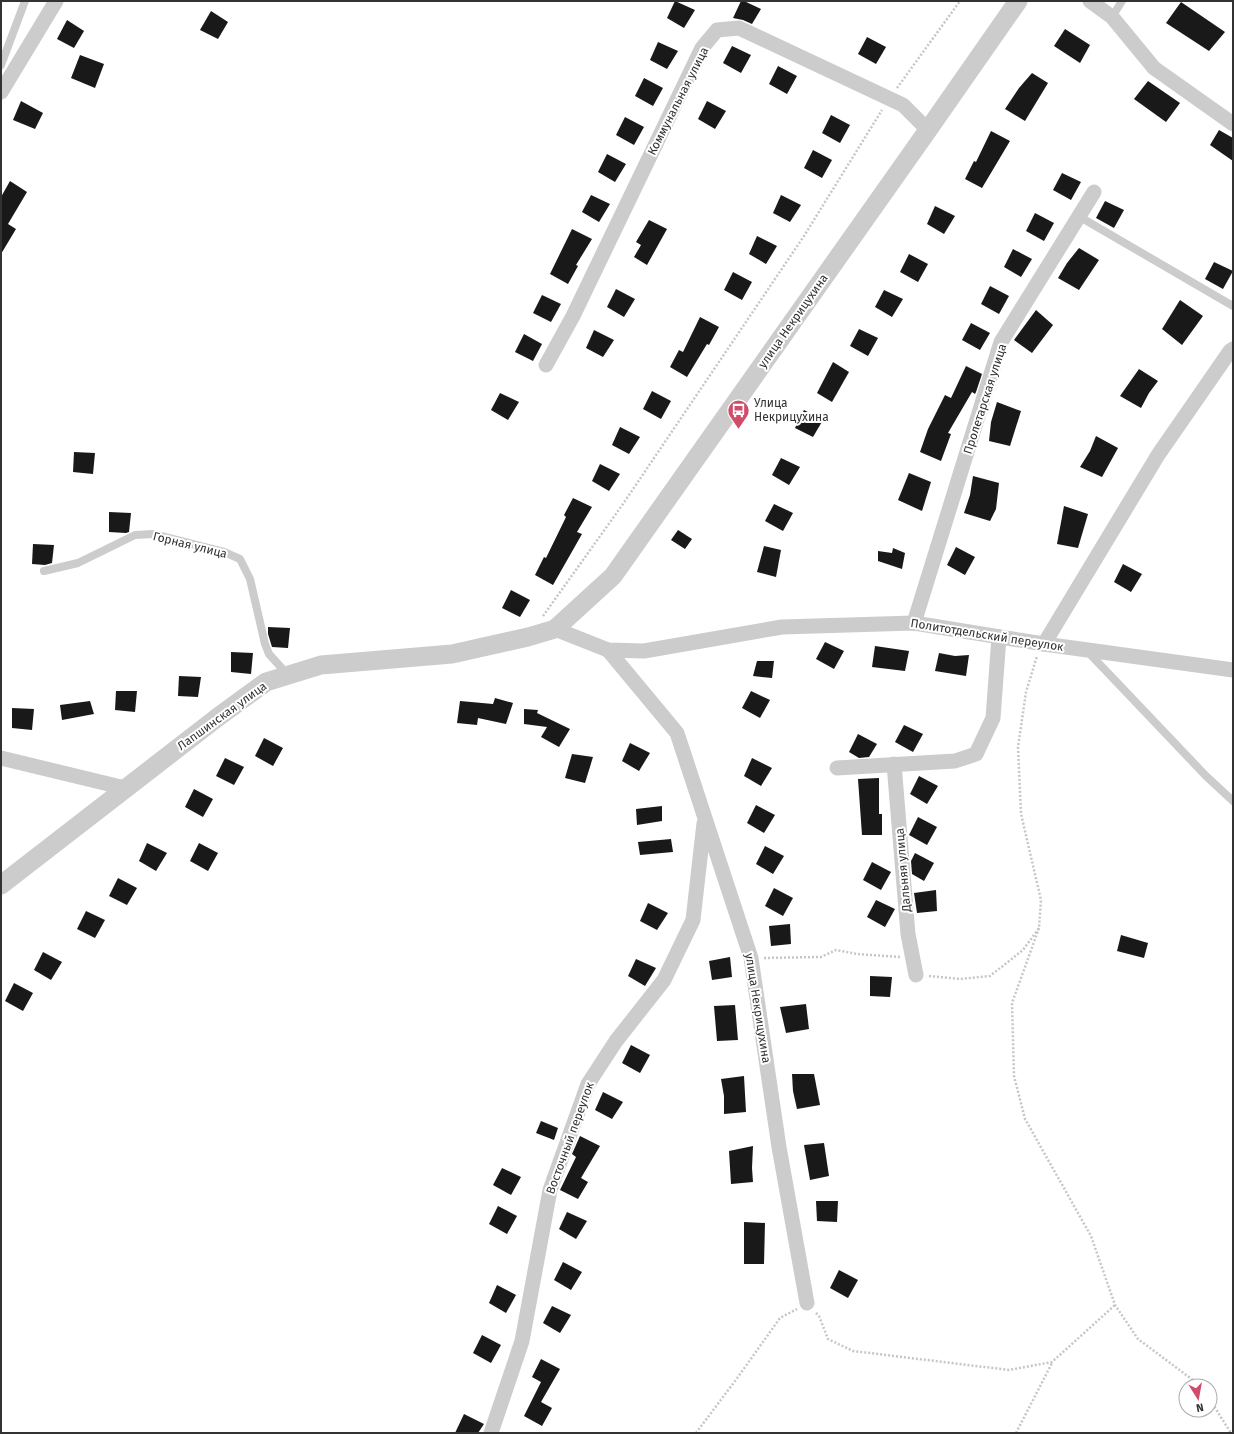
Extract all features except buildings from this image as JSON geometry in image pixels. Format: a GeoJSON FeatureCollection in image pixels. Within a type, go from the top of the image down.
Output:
{"type":"FeatureCollection","features":[{"type":"Feature","properties":{"kind":"street"},"geometry":{"type":"LineString","coordinates":[[1,92],[56,1]]}},
{"type":"Feature","properties":{"kind":"street","name":"улица Некрицухина"},"geometry":{"type":"LineString","coordinates":[[548,623],[613,576],[1018,1]]}},
{"type":"Feature","properties":{"kind":"street"},"geometry":{"type":"LineString","coordinates":[[1090,1],[1112,17],[1154,68],[1233,124]]}},
{"type":"Feature","properties":{"kind":"street","name":"Коммунальная улица"},"geometry":{"type":"LineString","coordinates":[[546,365],[573,316],[702,48],[717,30],[739,28],[903,105],[928,130]]}},
{"type":"Feature","properties":{"kind":"street","name":"Пролетарская улица"},"geometry":{"type":"LineString","coordinates":[[914,623],[1001,342],[1080,217],[1094,192]]}},
{"type":"Feature","properties":{"kind":"street"},"geometry":{"type":"LineString","coordinates":[[1044,644],[1158,455],[1233,349]]}},
{"type":"Feature","properties":{"kind":"street","name":"Политотдельский переулок"},"geometry":{"type":"LineString","coordinates":[[548,623],[608,650],[644,651],[782,627],[914,623],[1044,644],[1233,670]]}},
{"type":"Feature","properties":{"kind":"street","name":"Лапшинская улица"},"geometry":{"type":"LineString","coordinates":[[1,885],[125,788],[266,682],[322,665],[452,654],[528,637],[548,623]]}},
{"type":"Feature","properties":{"kind":"street"},"geometry":{"type":"LineString","coordinates":[[837,768],[955,761],[976,754],[993,718],[999,637]]}},
{"type":"Feature","properties":{"kind":"street","name":"улица Некрицухина"},"geometry":{"type":"LineString","coordinates":[[608,650],[677,733],[751,958],[779,1147],[807,1303]]}},
{"type":"Feature","properties":{"kind":"street"},"geometry":{"type":"LineString","coordinates":[[1,758],[125,788]]}},
{"type":"Feature","properties":{"kind":"street","name":"Дальняя улица"},"geometry":{"type":"LineString","coordinates":[[894,764],[908,934],[916,975]]}},
{"type":"Feature","properties":{"kind":"street","name":"Восточный переулок"},"geometry":{"type":"LineString","coordinates":[[491,1433],[522,1341],[550,1190],[588,1084],[616,1041],[664,980],[693,920],[705,818]]}},
{"type":"Feature","properties":{"kind":"lane"},"geometry":{"type":"LineString","coordinates":[[1,65],[25,1]]}},
{"type":"Feature","properties":{"kind":"lane"},"geometry":{"type":"LineString","coordinates":[[1112,17],[1122,1]]}},
{"type":"Feature","properties":{"kind":"lane"},"geometry":{"type":"LineString","coordinates":[[1080,217],[1233,306]]}},
{"type":"Feature","properties":{"kind":"lane","name":"Горная улица"},"geometry":{"type":"LineString","coordinates":[[44,571],[78,563],[135,535],[152,534],[224,552],[240,559],[250,579],[265,644],[269,654],[288,675]]}},
{"type":"Feature","properties":{"kind":"lane"},"geometry":{"type":"LineString","coordinates":[[1086,650],[1206,776],[1233,802]]}},
{"type":"Feature","properties":{"kind":"path"},"geometry":{"type":"LineString","coordinates":[[548,623],[623,504],[800,243],[889,99],[960,1]]}},
{"type":"Feature","properties":{"kind":"path"},"geometry":{"type":"LineString","coordinates":[[1044,644],[1035,660],[1026,692],[1018,747],[1020,814],[1041,900],[1039,928],[1012,1003],[1014,1076],[1025,1119],[1091,1236],[1115,1305],[1138,1338],[1190,1378]]}},
{"type":"Feature","properties":{"kind":"path"},"geometry":{"type":"LineString","coordinates":[[916,975],[960,979],[990,976],[1023,950],[1039,928]]}},
{"type":"Feature","properties":{"kind":"path"},"geometry":{"type":"LineString","coordinates":[[751,958],[821,957],[836,950],[857,954],[913,957]]}},
{"type":"Feature","properties":{"kind":"path"},"geometry":{"type":"LineString","coordinates":[[696,1433],[780,1318],[807,1303],[819,1316],[828,1339],[853,1351],[1009,1370],[1052,1362]]}},
{"type":"Feature","properties":{"kind":"path"},"geometry":{"type":"LineString","coordinates":[[1016,1433],[1052,1362],[1115,1305]]}},
{"type":"Feature","properties":{"kind":"path"},"geometry":{"type":"LineString","coordinates":[[1218,1413],[1231,1433]]}},
{"type":"Feature","properties":{"kind":"place","name":"Улица Некрицухина"},"geometry":{"type":"Point","coordinates":[738,430]}}]}
